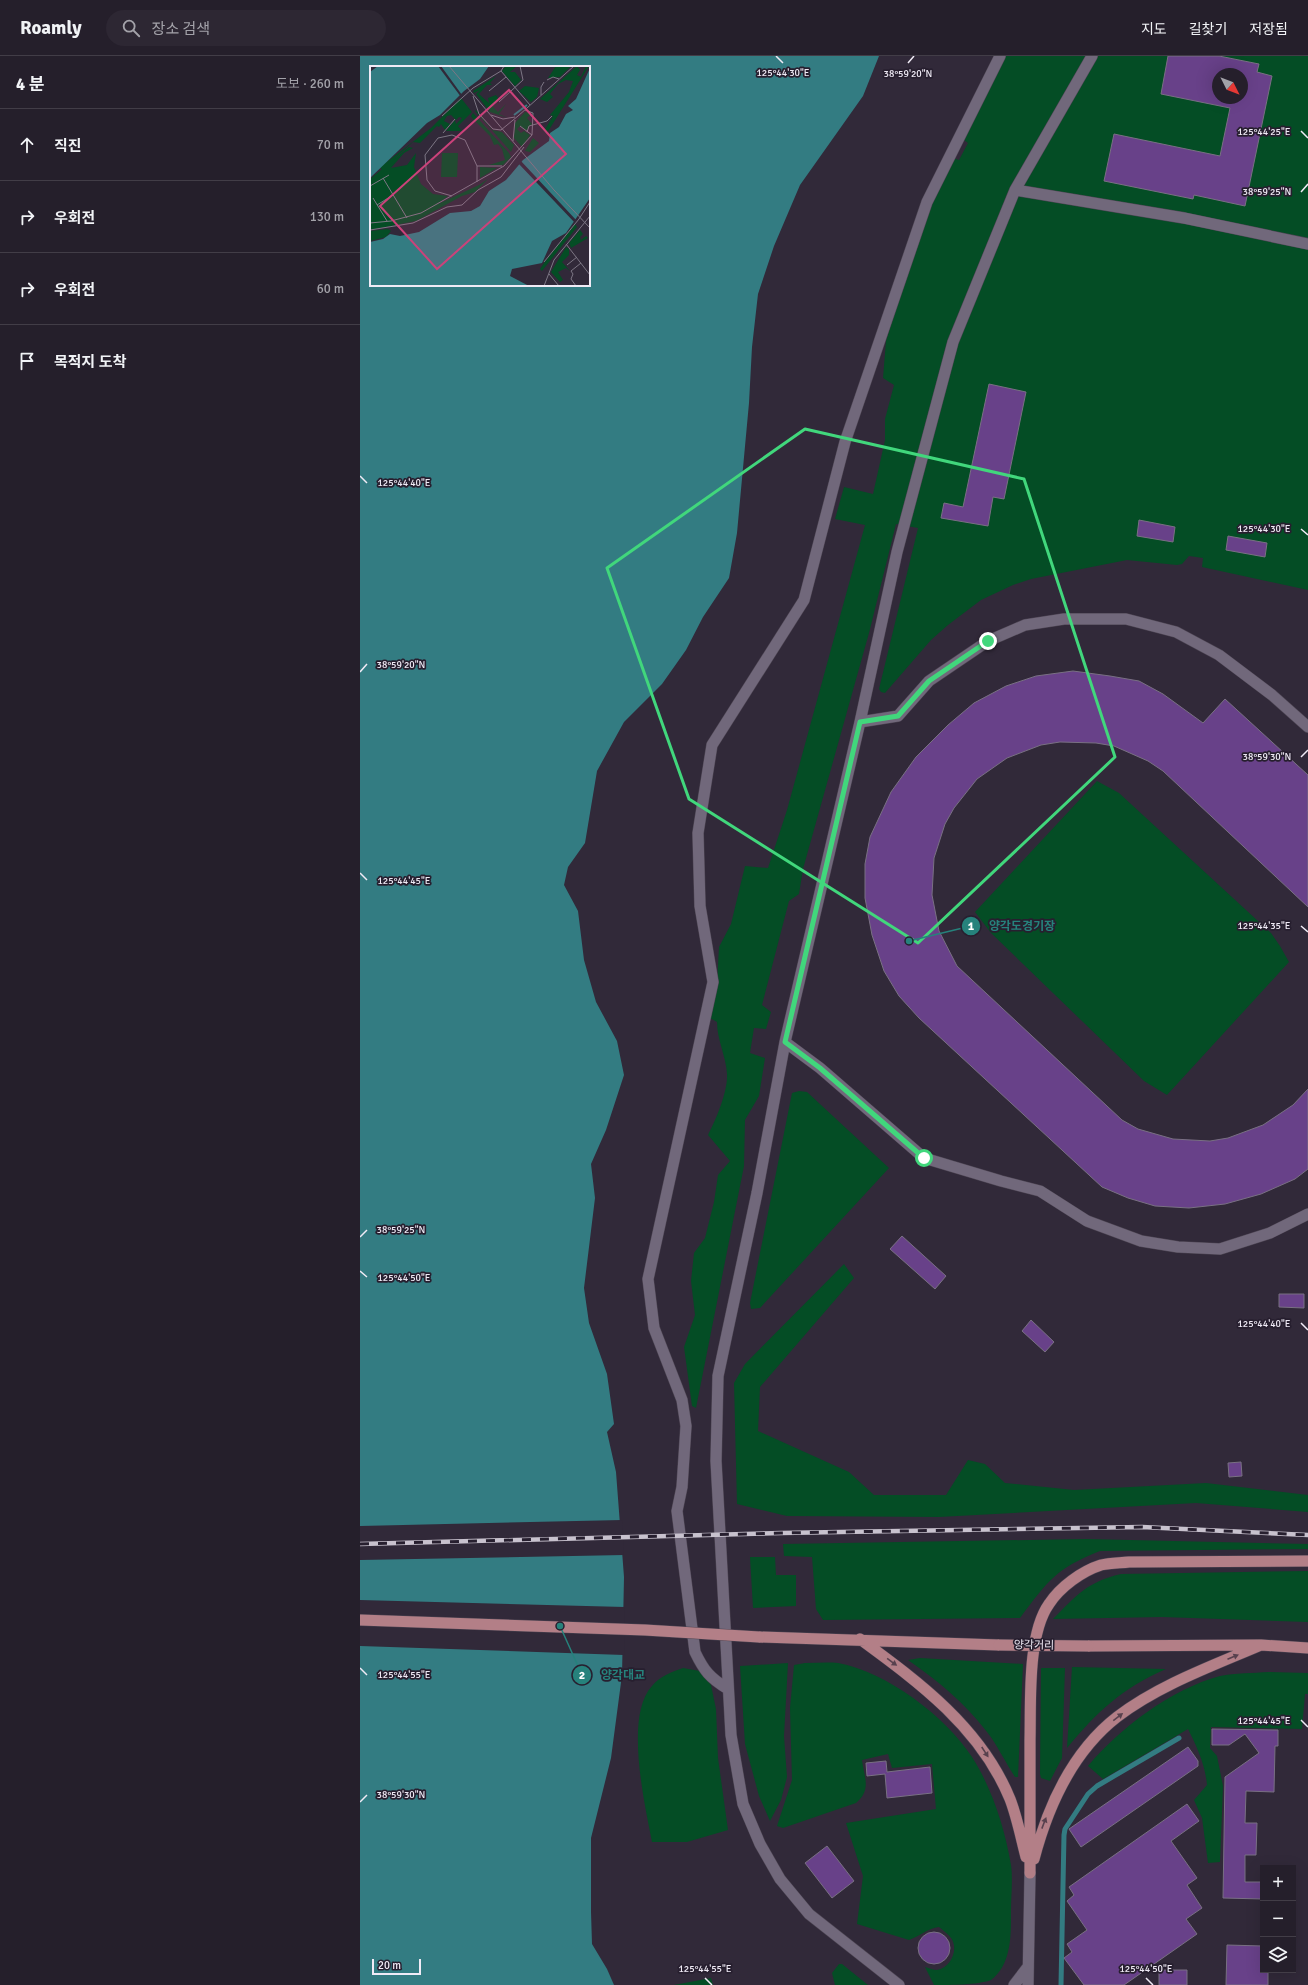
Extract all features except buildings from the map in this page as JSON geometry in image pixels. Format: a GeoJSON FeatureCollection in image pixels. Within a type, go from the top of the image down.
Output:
{"type":"FeatureCollection","features":[{"type":"Feature","properties":{"kind":"main road"},"geometry":{"type":"LineString","coordinates":[[1030,1874],[1031,1700],[1034,1655],[1038,1627],[1048,1604],[1061,1590],[1081,1575],[1102,1565],[1128,1562],[1308,1561]]}},
{"type":"Feature","properties":{"kind":"main road","name":"양각거리"},"geometry":{"type":"LineString","coordinates":[[360,1620],[646,1630],[759,1637],[1088,1646],[1261,1646],[1308,1648]]}},
{"type":"Feature","properties":{"kind":"main road"},"geometry":{"type":"LineString","coordinates":[[860,1639],[902,1670],[954,1714],[980,1744],[996,1770],[1010,1800],[1030,1874]]}},
{"type":"Feature","properties":{"kind":"main road"},"geometry":{"type":"LineString","coordinates":[[1030,1874],[1043,1825],[1060,1787],[1087,1747],[1116,1718],[1149,1697],[1191,1675],[1261,1646]]}},
{"type":"Feature","properties":{"kind":"street"},"geometry":{"type":"LineString","coordinates":[[728,1689],[712,1679],[702,1666],[695,1652],[677,1511],[682,1487],[686,1426],[682,1400],[654,1328],[648,1279],[713,982],[700,906],[698,833],[712,745],[804,600],[845,442],[927,202],[1000,56]]}},
{"type":"Feature","properties":{"kind":"street"},"geometry":{"type":"LineString","coordinates":[[899,1985],[809,1914],[780,1878],[760,1844],[743,1804],[731,1736],[728,1689],[716,1461],[718,1376],[757,1193],[785,1042],[860,722],[897,552],[953,342],[1015,190],[1092,56]]}},
{"type":"Feature","properties":{"kind":"street"},"geometry":{"type":"LineString","coordinates":[[1015,190],[1184,218],[1308,244]]}},
{"type":"Feature","properties":{"kind":"street"},"geometry":{"type":"LineString","coordinates":[[860,722],[898,716],[929,681],[988,641],[1025,625],[1064,618],[1126,619],[1176,632],[1219,656],[1272,695],[1308,727]]}},
{"type":"Feature","properties":{"kind":"street"},"geometry":{"type":"LineString","coordinates":[[785,1042],[820,1068],[924,1158],[1001,1181],[1040,1190],[1087,1221],[1141,1241],[1178,1247],[1220,1249],[1270,1233],[1308,1214]]}},
{"type":"Feature","properties":{"kind":"street"},"geometry":{"type":"LineString","coordinates":[[1028,1985],[1027,1968],[1030,1874]]}},
{"type":"Feature","properties":{"kind":"street"},"geometry":{"type":"LineString","coordinates":[[1014,1985],[1027,1968]]}},
{"type":"Feature","properties":{"kind":"highlighted area"},"geometry":{"type":"Polygon","coordinates":[[[805,429],[1024,479],[1115,757],[918,943],[689,799],[607,568],[805,429]]]}},
{"type":"Feature","properties":{"kind":"shaded area"},"geometry":{"type":"Polygon","coordinates":[[[360,56],[879,56],[863,96],[800,185],[774,246],[758,294],[752,347],[749,403],[737,533],[729,578],[703,617],[686,650],[662,684],[624,722],[597,771],[585,843],[568,867],[564,885],[578,911],[584,960],[596,1002],[617,1041],[624,1075],[606,1130],[591,1164],[595,1198],[584,1288],[589,1323],[607,1374],[614,1424],[607,1432],[616,1472],[624,1577],[622,1675],[611,1758],[591,1838],[592,1944],[607,1969],[614,1985],[360,1985],[360,56]]]}},
{"type":"Feature","properties":{"kind":"shaded area"},"geometry":{"type":"Polygon","coordinates":[[[1004,56],[1308,56],[1308,590],[1202,567],[1203,558],[1189,556],[1182,564],[1177,565],[1127,560],[1031,579],[1013,585],[981,600],[948,625],[931,640],[885,693],[881,692],[879,689],[918,528],[896,524],[869,633],[803,869],[799,894],[789,901],[762,1005],[771,1012],[766,1029],[754,1028],[750,1053],[765,1058],[759,1096],[745,1120],[744,1166],[696,1408],[692,1406],[684,1347],[695,1315],[691,1281],[694,1253],[705,1238],[714,1202],[718,1175],[730,1161],[708,1135],[721,1105],[727,1081],[725,1061],[718,1035],[717,1022],[710,1018],[717,984],[719,947],[731,924],[745,866],[768,868],[787,810],[865,525],[835,519],[844,487],[873,494],[885,440],[885,419],[894,385],[883,378],[886,341],[918,235],[953,158],[959,160],[968,143],[964,140],[1004,56]]]}},
{"type":"Feature","properties":{"kind":"shaded area"},"geometry":{"type":"Polygon","coordinates":[[[1097,781],[1119,793],[1271,933],[1289,962],[1167,1095],[1144,1081],[991,933],[975,912],[1097,781]]]}},
{"type":"Feature","properties":{"kind":"shaded area"},"geometry":{"type":"Polygon","coordinates":[[[799,1091],[807,1092],[889,1168],[760,1308],[751,1309],[750,1303],[792,1093],[799,1091]]]}},
{"type":"Feature","properties":{"kind":"shaded area"},"geometry":{"type":"Polygon","coordinates":[[[844,1264],[854,1278],[760,1387],[758,1431],[849,1472],[874,1495],[946,1495],[968,1460],[985,1464],[1005,1483],[1074,1490],[1206,1483],[1308,1495],[1308,1512],[1196,1503],[939,1517],[787,1516],[737,1504],[734,1383],[745,1364],[844,1264]]]}},
{"type":"Feature","properties":{"kind":"shaded area"},"geometry":{"type":"Polygon","coordinates":[[[1086,1539],[1308,1544],[1308,1549],[1100,1551],[1062,1570],[1038,1594],[1020,1618],[823,1620],[816,1609],[812,1557],[784,1556],[783,1544],[1086,1539]]]}},
{"type":"Feature","properties":{"kind":"shaded area"},"geometry":{"type":"Polygon","coordinates":[[[750,1557],[775,1557],[776,1575],[796,1575],[796,1606],[753,1608],[750,1557]]]}},
{"type":"Feature","properties":{"kind":"shaded area"},"geometry":{"type":"Polygon","coordinates":[[[1308,1571],[1308,1622],[1162,1617],[1053,1619],[1083,1590],[1099,1581],[1121,1574],[1308,1571]]]}},
{"type":"Feature","properties":{"kind":"shaded area"},"geometry":{"type":"Polygon","coordinates":[[[920,1658],[1023,1664],[1018,1777],[1015,1777],[991,1737],[970,1711],[940,1684],[908,1660],[920,1658]]]}},
{"type":"Feature","properties":{"kind":"shaded area"},"geometry":{"type":"Polygon","coordinates":[[[788,1663],[784,1736],[787,1777],[781,1800],[770,1821],[759,1796],[745,1744],[740,1666],[788,1663]]]}},
{"type":"Feature","properties":{"kind":"shaded area"},"geometry":{"type":"Polygon","coordinates":[[[805,1663],[838,1663],[857,1668],[895,1686],[913,1698],[947,1726],[972,1757],[986,1782],[997,1809],[1012,1870],[1011,1929],[1009,1948],[1003,1966],[991,1980],[971,1984],[934,1985],[925,1967],[936,1970],[942,1969],[950,1962],[954,1952],[951,1938],[939,1927],[931,1929],[909,1940],[857,1924],[863,1876],[846,1823],[936,1809],[932,1764],[892,1768],[888,1754],[862,1760],[866,1783],[864,1793],[856,1803],[783,1828],[777,1826],[792,1780],[790,1708],[794,1665],[805,1663]]]}},
{"type":"Feature","properties":{"kind":"shaded area"},"geometry":{"type":"Polygon","coordinates":[[[1072,1667],[1166,1669],[1136,1685],[1111,1702],[1089,1723],[1067,1748],[1072,1667]]]}},
{"type":"Feature","properties":{"kind":"shaded area"},"geometry":{"type":"Polygon","coordinates":[[[683,1668],[700,1671],[711,1685],[716,1709],[718,1758],[728,1830],[687,1842],[652,1842],[645,1806],[639,1761],[639,1718],[644,1700],[652,1686],[662,1677],[683,1668]]]}},
{"type":"Feature","properties":{"kind":"shaded area"},"geometry":{"type":"Polygon","coordinates":[[[1041,1668],[1065,1668],[1062,1758],[1050,1781],[1041,1778],[1040,1774],[1041,1668]]]}},
{"type":"Feature","properties":{"kind":"shaded area"},"geometry":{"type":"Polygon","coordinates":[[[1269,1672],[1308,1673],[1308,1694],[1305,1694],[1302,1729],[1211,1727],[1210,1748],[1217,1756],[1223,1786],[1220,1862],[1208,1863],[1202,1818],[1194,1800],[1207,1785],[1206,1777],[1200,1756],[1188,1729],[1103,1779],[1088,1766],[1131,1724],[1165,1700],[1183,1690],[1220,1676],[1269,1672]]]}},
{"type":"Feature","properties":{"kind":"shaded area"},"geometry":{"type":"Polygon","coordinates":[[[839,1964],[842,1964],[868,1985],[835,1985],[832,1973],[839,1964]]]}},
{"type":"Feature","properties":{"kind":"shaded area"},"geometry":{"type":"Polygon","coordinates":[[[711,1978],[713,1985],[674,1985],[711,1978]]]}},
{"type":"Feature","properties":{"kind":"pier"},"geometry":{"type":"Polygon","coordinates":[[[622,1520],[624,1555],[360,1560],[360,1526],[622,1520]]]}},
{"type":"Feature","properties":{"kind":"pier"},"geometry":{"type":"Polygon","coordinates":[[[360,1600],[625,1607],[624,1655],[360,1646],[360,1600]]]}},
{"type":"Feature","properties":{"kind":"waterway"},"geometry":{"type":"LineString","coordinates":[[1061,1985],[1065,1829],[1088,1794],[1097,1786],[1179,1738]]}},
{"type":"Feature","properties":{"kind":"railway"},"geometry":{"type":"LineString","coordinates":[[360,1544],[781,1533],[1142,1527],[1308,1535]]}},
{"type":"Feature","properties":{"kind":"place","name":"양각도경기장"},"geometry":{"type":"Point","coordinates":[909,941]}},
{"type":"Feature","properties":{"kind":"place","name":"양각대교"},"geometry":{"type":"Point","coordinates":[560,1626]}},
{"type":"Feature","properties":{"kind":"route"},"geometry":{"type":"LineString","coordinates":[[924,1158],[820,1068],[785,1042],[860,722],[898,716],[929,681],[988,641]]}}]}
